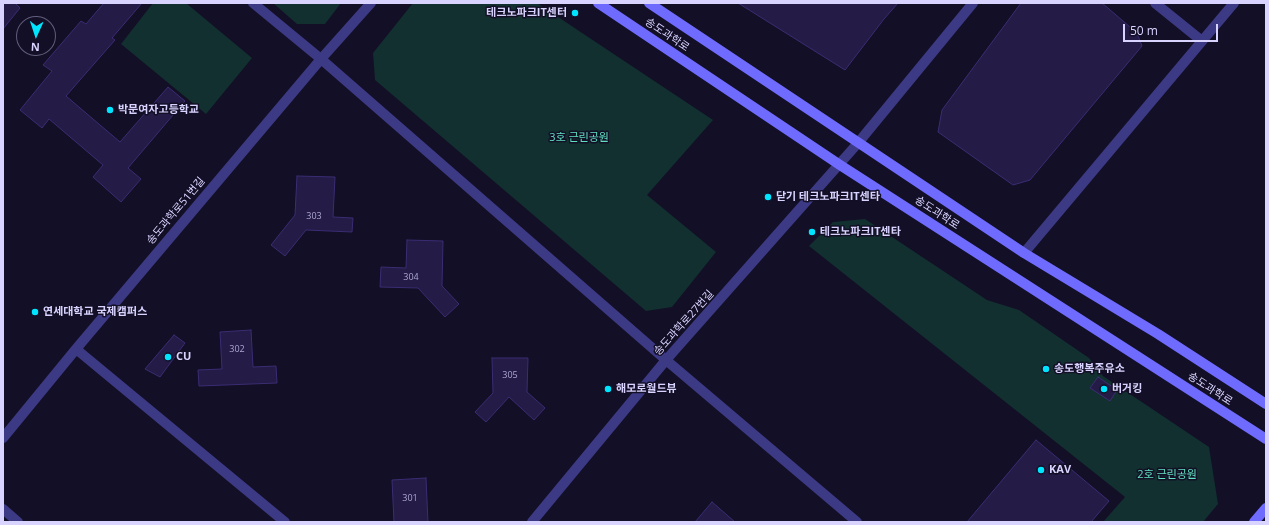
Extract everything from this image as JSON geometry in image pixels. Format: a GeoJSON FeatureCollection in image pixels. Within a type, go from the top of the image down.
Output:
{"type":"FeatureCollection","features":[{"type":"Feature","properties":{"kind":"main road","name":"송도과학로"},"geometry":{"type":"LineString","coordinates":[[598,3],[840,165],[1266,439]]}},
{"type":"Feature","properties":{"kind":"main road","name":"송도과학로"},"geometry":{"type":"LineString","coordinates":[[649,3],[1024,253],[1158,334],[1266,404]]}},
{"type":"Feature","properties":{"kind":"main road"},"geometry":{"type":"LineString","coordinates":[[1254,522],[1266,508]]}},
{"type":"Feature","properties":{"kind":"street"},"geometry":{"type":"LineString","coordinates":[[254,3],[321,59],[666,360],[857,522]]}},
{"type":"Feature","properties":{"kind":"street","name":"송도과학로51번길"},"geometry":{"type":"LineString","coordinates":[[3,438],[76,349],[321,59],[371,3]]}},
{"type":"Feature","properties":{"kind":"street","name":"송도과학로27번길"},"geometry":{"type":"LineString","coordinates":[[532,522],[666,360],[840,165],[973,3]]}},
{"type":"Feature","properties":{"kind":"street"},"geometry":{"type":"LineString","coordinates":[[1156,3],[1202,41]]}},
{"type":"Feature","properties":{"kind":"street"},"geometry":{"type":"LineString","coordinates":[[1024,253],[1234,3]]}},
{"type":"Feature","properties":{"kind":"street"},"geometry":{"type":"LineString","coordinates":[[76,349],[285,522]]}},
{"type":"Feature","properties":{"kind":"street"},"geometry":{"type":"LineString","coordinates":[[3,509],[18,522]]}},
{"type":"Feature","properties":{"kind":"green space"},"geometry":{"type":"Polygon","coordinates":[[[153,3],[186,3],[252,58],[206,114],[121,44],[153,3]]]}},
{"type":"Feature","properties":{"kind":"green space"},"geometry":{"type":"Polygon","coordinates":[[[273,3],[341,3],[325,24],[297,24],[273,3]]]}},
{"type":"Feature","properties":{"kind":"green space","name":"3호 근린공원"},"geometry":{"type":"Polygon","coordinates":[[[413,3],[537,3],[713,120],[647,195],[716,252],[672,307],[646,311],[375,80],[373,53],[413,3]]]}},
{"type":"Feature","properties":{"kind":"green space","name":"2호 근린공원"},"geometry":{"type":"Polygon","coordinates":[[[865,219],[987,300],[1019,310],[1089,358],[1103,376],[1209,447],[1218,504],[1203,522],[1103,522],[1125,497],[809,246],[833,222],[865,219]]]}},
{"type":"Feature","properties":{"kind":"building"},"geometry":{"type":"Polygon","coordinates":[[[3,3],[15,3],[20,8],[3,29],[3,3]]]}},
{"type":"Feature","properties":{"kind":"building"},"geometry":{"type":"Polygon","coordinates":[[[104,3],[142,3],[112,38],[115,40],[66,96],[120,142],[168,87],[185,101],[128,168],[141,179],[121,202],[93,177],[103,165],[49,119],[42,128],[20,110],[52,71],[43,65],[51,56],[56,56],[56,50],[81,21],[86,24],[104,3]]]}},
{"type":"Feature","properties":{"kind":"building"},"geometry":{"type":"Polygon","coordinates":[[[738,3],[898,3],[845,70],[738,3]]]}},
{"type":"Feature","properties":{"kind":"building"},"geometry":{"type":"Polygon","coordinates":[[[1021,3],[1102,3],[1137,33],[1142,46],[1030,180],[1013,185],[938,132],[942,110],[1021,3]]]}},
{"type":"Feature","properties":{"kind":"building"},"geometry":{"type":"Polygon","coordinates":[[[297,176],[335,177],[333,217],[353,218],[352,232],[306,230],[285,256],[271,245],[295,215],[297,176]]]}},
{"type":"Feature","properties":{"kind":"building"},"geometry":{"type":"Polygon","coordinates":[[[407,240],[443,241],[442,286],[459,304],[445,317],[418,288],[380,287],[381,267],[406,268],[407,240]]]}},
{"type":"Feature","properties":{"kind":"building"},"geometry":{"type":"Polygon","coordinates":[[[251,330],[253,367],[276,366],[277,383],[199,386],[198,370],[222,369],[220,332],[251,330]]]}},
{"type":"Feature","properties":{"kind":"building"},"geometry":{"type":"Polygon","coordinates":[[[174,335],[185,343],[160,377],[145,369],[174,335]]]}},
{"type":"Feature","properties":{"kind":"building"},"geometry":{"type":"Polygon","coordinates":[[[492,358],[528,358],[527,392],[545,408],[534,420],[509,397],[486,422],[475,412],[493,393],[492,358]]]}},
{"type":"Feature","properties":{"kind":"building","name":"버거킹"},"geometry":{"type":"Polygon","coordinates":[[[1098,377],[1117,390],[1110,401],[1090,388],[1098,377]]]}},
{"type":"Feature","properties":{"kind":"building","name":"KAV"},"geometry":{"type":"Polygon","coordinates":[[[1036,440],[1109,501],[1091,522],[967,522],[1036,440]]]}},
{"type":"Feature","properties":{"kind":"building"},"geometry":{"type":"Polygon","coordinates":[[[426,478],[428,522],[394,522],[392,480],[426,478]]]}},
{"type":"Feature","properties":{"kind":"building"},"geometry":{"type":"Polygon","coordinates":[[[712,502],[735,522],[695,522],[712,502]]]}},
{"type":"Feature","properties":{"kind":"place","name":"테크노파크IT센터"},"geometry":{"type":"Point","coordinates":[575,13]}},
{"type":"Feature","properties":{"kind":"place","name":"박문여자고등학교"},"geometry":{"type":"Point","coordinates":[110,110]}},
{"type":"Feature","properties":{"kind":"place","name":"닫기 테크노파크IT센타"},"geometry":{"type":"Point","coordinates":[768,197]}},
{"type":"Feature","properties":{"kind":"place","name":"테크노파크IT센타"},"geometry":{"type":"Point","coordinates":[812,232]}},
{"type":"Feature","properties":{"kind":"place","name":"연세대학교 국제캠퍼스"},"geometry":{"type":"Point","coordinates":[35,312]}},
{"type":"Feature","properties":{"kind":"place","name":"CU"},"geometry":{"type":"Point","coordinates":[168,357]}},
{"type":"Feature","properties":{"kind":"place","name":"송도행복주유소"},"geometry":{"type":"Point","coordinates":[1046,369]}},
{"type":"Feature","properties":{"kind":"place","name":"해모로월드뷰"},"geometry":{"type":"Point","coordinates":[608,389]}},
{"type":"Feature","properties":{"kind":"place","name":"버거킹"},"geometry":{"type":"Point","coordinates":[1104,389]}},
{"type":"Feature","properties":{"kind":"place","name":"KAV"},"geometry":{"type":"Point","coordinates":[1041,470]}}]}
